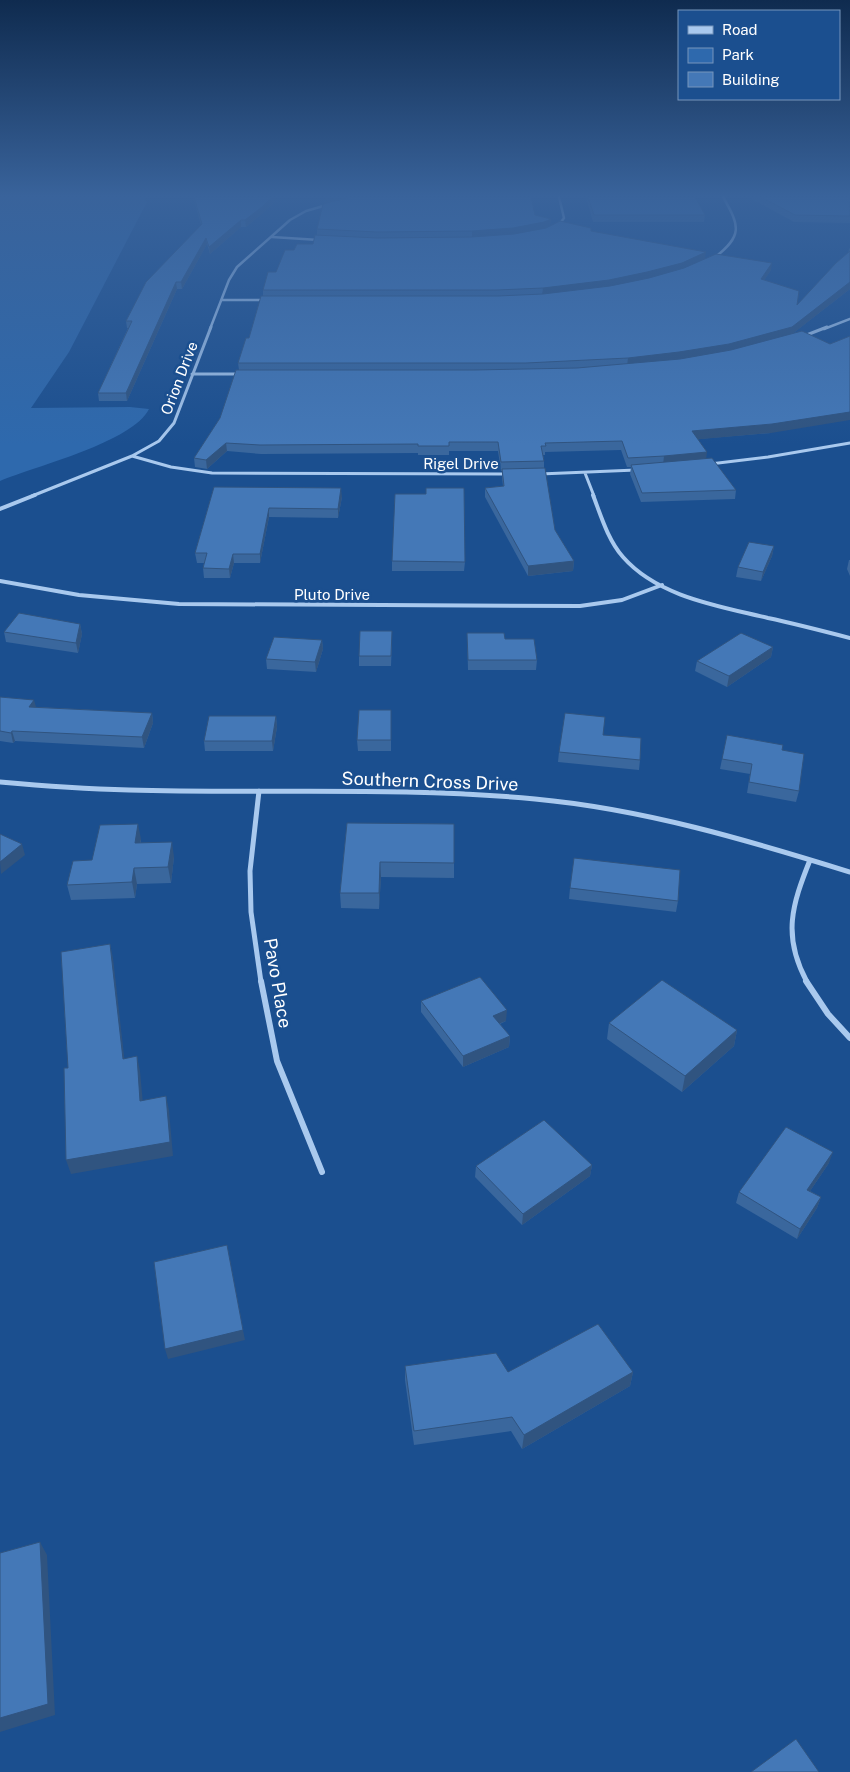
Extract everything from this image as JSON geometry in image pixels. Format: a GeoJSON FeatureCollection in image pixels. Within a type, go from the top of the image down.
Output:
{"type":"FeatureCollection","features":[{"type":"Feature","properties":{"kind":"street","name":"Orion Drive"},"geometry":{"type":"LineString","coordinates":[[0,509],[132,456],[159,441],[168,433],[174,423],[229,280]]}},
{"type":"Feature","properties":{"kind":"street"},"geometry":{"type":"LineString","coordinates":[[222,300],[271,300]]}},
{"type":"Feature","properties":{"kind":"street"},"geometry":{"type":"LineString","coordinates":[[800,338],[850,319]]}},
{"type":"Feature","properties":{"kind":"street"},"geometry":{"type":"LineString","coordinates":[[192,374],[241,374]]}},
{"type":"Feature","properties":{"kind":"street"},"geometry":{"type":"LineString","coordinates":[[703,465],[768,457],[850,443]]}},
{"type":"Feature","properties":{"kind":"street","name":"Rigel Drive"},"geometry":{"type":"LineString","coordinates":[[132,456],[171,467],[220,474],[507,474]]}},
{"type":"Feature","properties":{"kind":"street"},"geometry":{"type":"LineString","coordinates":[[534,474],[636,470]]}},
{"type":"Feature","properties":{"kind":"street"},"geometry":{"type":"LineString","coordinates":[[585,473],[615,546],[634,568],[683,595],[850,638]]}},
{"type":"Feature","properties":{"kind":"street","name":"Pluto Drive"},"geometry":{"type":"LineString","coordinates":[[0,581],[95,597],[179,604],[580,606],[622,600],[662,585]]}},
{"type":"Feature","properties":{"kind":"street","name":"Southern Cross Drive"},"geometry":{"type":"LineString","coordinates":[[0,782],[82,788],[455,793],[515,797],[575,804],[648,816],[707,830],[850,872]]}},
{"type":"Feature","properties":{"kind":"street","name":"Pavo Place"},"geometry":{"type":"LineString","coordinates":[[260,791],[250,871],[251,912],[257,960],[277,1061],[322,1172]]}},
{"type":"Feature","properties":{"kind":"street"},"geometry":{"type":"LineString","coordinates":[[810,860],[795,900],[791,925],[793,949],[800,970],[812,993],[831,1019],[850,1038]]}},
{"type":"Feature","properties":{"kind":"green space"},"geometry":{"type":"Polygon","coordinates":[[[0,280],[107,280],[69,352],[31,408],[130,407],[149,409],[139,421],[124,432],[104,442],[82,452],[0,481],[0,280]]]}},
{"type":"Feature","properties":{"kind":"building"},"geometry":{"type":"Polygon","coordinates":[[[148,280],[182,280],[181,282],[176,282],[126,393],[98,393],[132,321],[126,321],[148,280]]]}},
{"type":"Feature","properties":{"kind":"building"},"geometry":{"type":"Polygon","coordinates":[[[266,280],[610,280],[543,288],[497,290],[263,290],[266,280]]]}},
{"type":"Feature","properties":{"kind":"building"},"geometry":{"type":"Polygon","coordinates":[[[641,280],[763,280],[799,291],[797,305],[820,280],[850,280],[850,282],[792,327],[729,344],[679,352],[628,358],[526,363],[238,363],[246,338],[249,338],[261,296],[498,296],[543,294],[610,286],[641,280]]]}},
{"type":"Feature","properties":{"kind":"building"},"geometry":{"type":"Polygon","coordinates":[[[802,331],[830,344],[850,336],[850,412],[772,424],[692,431],[707,452],[628,458],[622,441],[545,443],[546,446],[541,446],[544,461],[501,462],[498,442],[449,442],[449,446],[418,446],[418,444],[260,445],[226,443],[206,460],[194,458],[220,418],[236,370],[577,368],[680,359],[731,350],[802,331]]]}},
{"type":"Feature","properties":{"kind":"building"},"geometry":{"type":"Polygon","coordinates":[[[712,458],[736,490],[642,493],[631,465],[712,458]]]}},
{"type":"Feature","properties":{"kind":"building"},"geometry":{"type":"Polygon","coordinates":[[[545,468],[555,530],[574,561],[528,566],[485,488],[504,486],[502,469],[545,468]]]}},
{"type":"Feature","properties":{"kind":"building"},"geometry":{"type":"Polygon","coordinates":[[[214,487],[341,488],[338,509],[269,508],[260,554],[233,554],[229,569],[203,568],[207,553],[195,553],[214,487]]]}},
{"type":"Feature","properties":{"kind":"building"},"geometry":{"type":"Polygon","coordinates":[[[426,488],[464,488],[465,562],[392,561],[395,494],[426,494],[426,488]]]}},
{"type":"Feature","properties":{"kind":"building"},"geometry":{"type":"Polygon","coordinates":[[[749,542],[774,546],[763,572],[738,567],[749,542]]]}},
{"type":"Feature","properties":{"kind":"building"},"geometry":{"type":"Polygon","coordinates":[[[19,613],[80,624],[76,643],[4,632],[19,613]]]}},
{"type":"Feature","properties":{"kind":"building"},"geometry":{"type":"Polygon","coordinates":[[[360,631],[392,631],[391,656],[359,656],[360,631]]]}},
{"type":"Feature","properties":{"kind":"building"},"geometry":{"type":"Polygon","coordinates":[[[467,633],[504,633],[505,639],[534,639],[537,660],[468,660],[467,633]]]}},
{"type":"Feature","properties":{"kind":"building"},"geometry":{"type":"Polygon","coordinates":[[[741,633],[773,647],[729,676],[697,661],[741,633]]]}},
{"type":"Feature","properties":{"kind":"building"},"geometry":{"type":"Polygon","coordinates":[[[274,637],[322,640],[315,662],[266,659],[274,637]]]}},
{"type":"Feature","properties":{"kind":"building"},"geometry":{"type":"Polygon","coordinates":[[[0,697],[34,700],[29,707],[152,713],[142,737],[12,731],[11,733],[0,731],[0,697]]]}},
{"type":"Feature","properties":{"kind":"building"},"geometry":{"type":"Polygon","coordinates":[[[359,710],[391,710],[391,740],[357,740],[359,710]]]}},
{"type":"Feature","properties":{"kind":"building"},"geometry":{"type":"Polygon","coordinates":[[[565,713],[605,717],[603,735],[641,738],[640,760],[559,752],[565,713]]]}},
{"type":"Feature","properties":{"kind":"building"},"geometry":{"type":"Polygon","coordinates":[[[209,716],[276,716],[272,741],[204,741],[209,716]]]}},
{"type":"Feature","properties":{"kind":"building"},"geometry":{"type":"Polygon","coordinates":[[[727,735],[783,745],[782,750],[804,754],[799,791],[749,782],[752,764],[722,759],[727,735]]]}},
{"type":"Feature","properties":{"kind":"building"},"geometry":{"type":"Polygon","coordinates":[[[347,823],[454,824],[454,863],[380,862],[379,893],[340,893],[347,823]]]}},
{"type":"Feature","properties":{"kind":"building"},"geometry":{"type":"Polygon","coordinates":[[[138,824],[135,843],[172,842],[168,867],[134,868],[132,882],[67,885],[73,861],[92,860],[100,825],[138,824]]]}},
{"type":"Feature","properties":{"kind":"building"},"geometry":{"type":"Polygon","coordinates":[[[0,834],[22,844],[0,862],[0,834]]]}},
{"type":"Feature","properties":{"kind":"building"},"geometry":{"type":"Polygon","coordinates":[[[574,858],[680,870],[678,901],[570,888],[574,858]]]}},
{"type":"Feature","properties":{"kind":"building"},"geometry":{"type":"Polygon","coordinates":[[[110,944],[123,1059],[137,1056],[140,1101],[166,1096],[170,1142],[66,1160],[64,1068],[68,1068],[61,952],[110,944]]]}},
{"type":"Feature","properties":{"kind":"building"},"geometry":{"type":"Polygon","coordinates":[[[480,977],[507,1010],[493,1016],[510,1036],[463,1056],[421,1001],[480,977]]]}},
{"type":"Feature","properties":{"kind":"building"},"geometry":{"type":"Polygon","coordinates":[[[662,980],[737,1030],[685,1076],[609,1023],[662,980]]]}},
{"type":"Feature","properties":{"kind":"building"},"geometry":{"type":"Polygon","coordinates":[[[544,1120],[592,1165],[523,1214],[476,1166],[544,1120]]]}},
{"type":"Feature","properties":{"kind":"building"},"geometry":{"type":"Polygon","coordinates":[[[786,1127],[833,1152],[807,1190],[821,1197],[800,1229],[739,1192],[786,1127]]]}},
{"type":"Feature","properties":{"kind":"building"},"geometry":{"type":"Polygon","coordinates":[[[227,1245],[243,1330],[165,1349],[154,1262],[227,1245]]]}},
{"type":"Feature","properties":{"kind":"building"},"geometry":{"type":"Polygon","coordinates":[[[598,1324],[633,1372],[524,1435],[512,1417],[414,1431],[405,1366],[496,1353],[508,1372],[598,1324]]]}},
{"type":"Feature","properties":{"kind":"building"},"geometry":{"type":"Polygon","coordinates":[[[40,1542],[48,1704],[0,1718],[0,1553],[40,1542]]]}},
{"type":"Feature","properties":{"kind":"building"},"geometry":{"type":"Polygon","coordinates":[[[796,1739],[819,1772],[751,1772],[796,1739]]]}}]}
